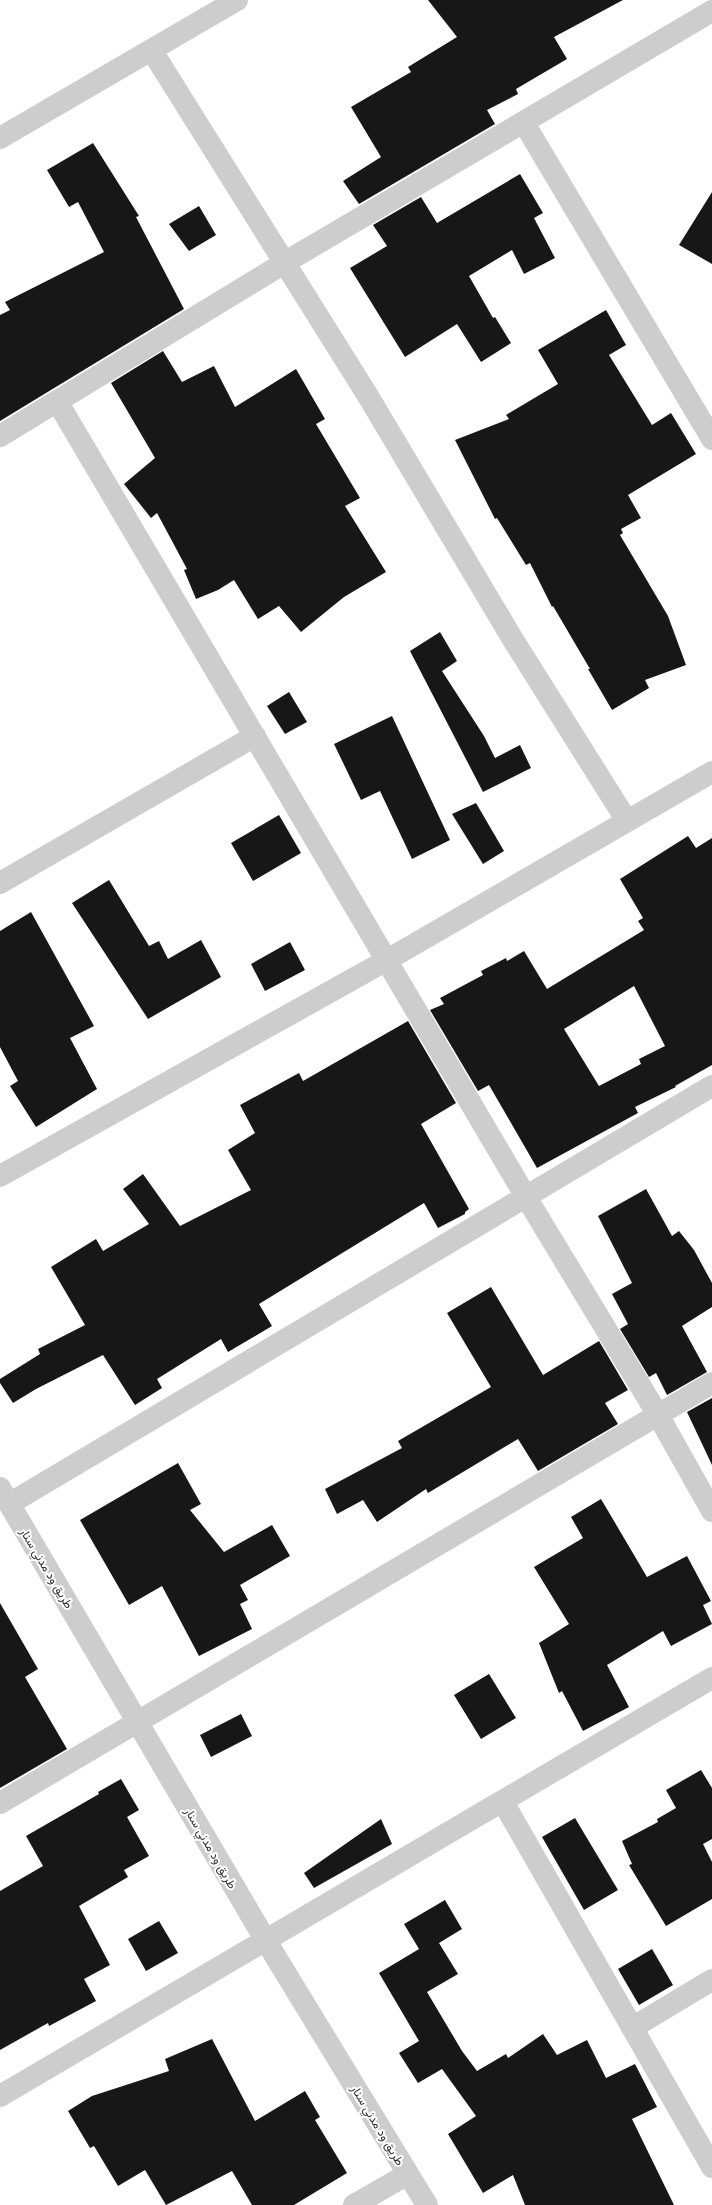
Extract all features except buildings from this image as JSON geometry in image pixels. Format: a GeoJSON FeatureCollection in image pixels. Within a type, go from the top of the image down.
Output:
{"type":"FeatureCollection","features":[{"type":"Feature","properties":{"kind":"street"},"geometry":{"type":"LineString","coordinates":[[0,138],[152,51],[237,0]]}},
{"type":"Feature","properties":{"kind":"street"},"geometry":{"type":"LineString","coordinates":[[0,436],[284,263],[712,11]]}},
{"type":"Feature","properties":{"kind":"street"},"geometry":{"type":"LineString","coordinates":[[152,51],[368,396],[516,644],[627,821]]}},
{"type":"Feature","properties":{"kind":"street"},"geometry":{"type":"LineString","coordinates":[[524,123],[712,440]]}},
{"type":"Feature","properties":{"kind":"street"},"geometry":{"type":"LineString","coordinates":[[57,401],[526,1197],[658,1415],[712,1511]]}},
{"type":"Feature","properties":{"kind":"street"},"geometry":{"type":"LineString","coordinates":[[0,883],[255,736]]}},
{"type":"Feature","properties":{"kind":"street"},"geometry":{"type":"LineString","coordinates":[[0,1176],[387,960],[712,772]]}},
{"type":"Feature","properties":{"kind":"street"},"geometry":{"type":"LineString","coordinates":[[5,1496],[526,1197],[712,1086]]}},
{"type":"Feature","properties":{"kind":"street"},"geometry":{"type":"LineString","coordinates":[[0,1803],[712,1383]]}},
{"type":"Feature","properties":{"kind":"street","name":"طريق ود مدني سنار"},"geometry":{"type":"LineString","coordinates":[[5,1496],[266,1941],[427,2205]]}},
{"type":"Feature","properties":{"kind":"street"},"geometry":{"type":"LineString","coordinates":[[0,2096],[712,1678]]}},
{"type":"Feature","properties":{"kind":"street"},"geometry":{"type":"LineString","coordinates":[[502,1802],[712,2168]]}},
{"type":"Feature","properties":{"kind":"street"},"geometry":{"type":"LineString","coordinates":[[632,2028],[712,1980]]}},
{"type":"Feature","properties":{"kind":"street"},"geometry":{"type":"LineString","coordinates":[[354,2205],[408,2174]]}}]}
